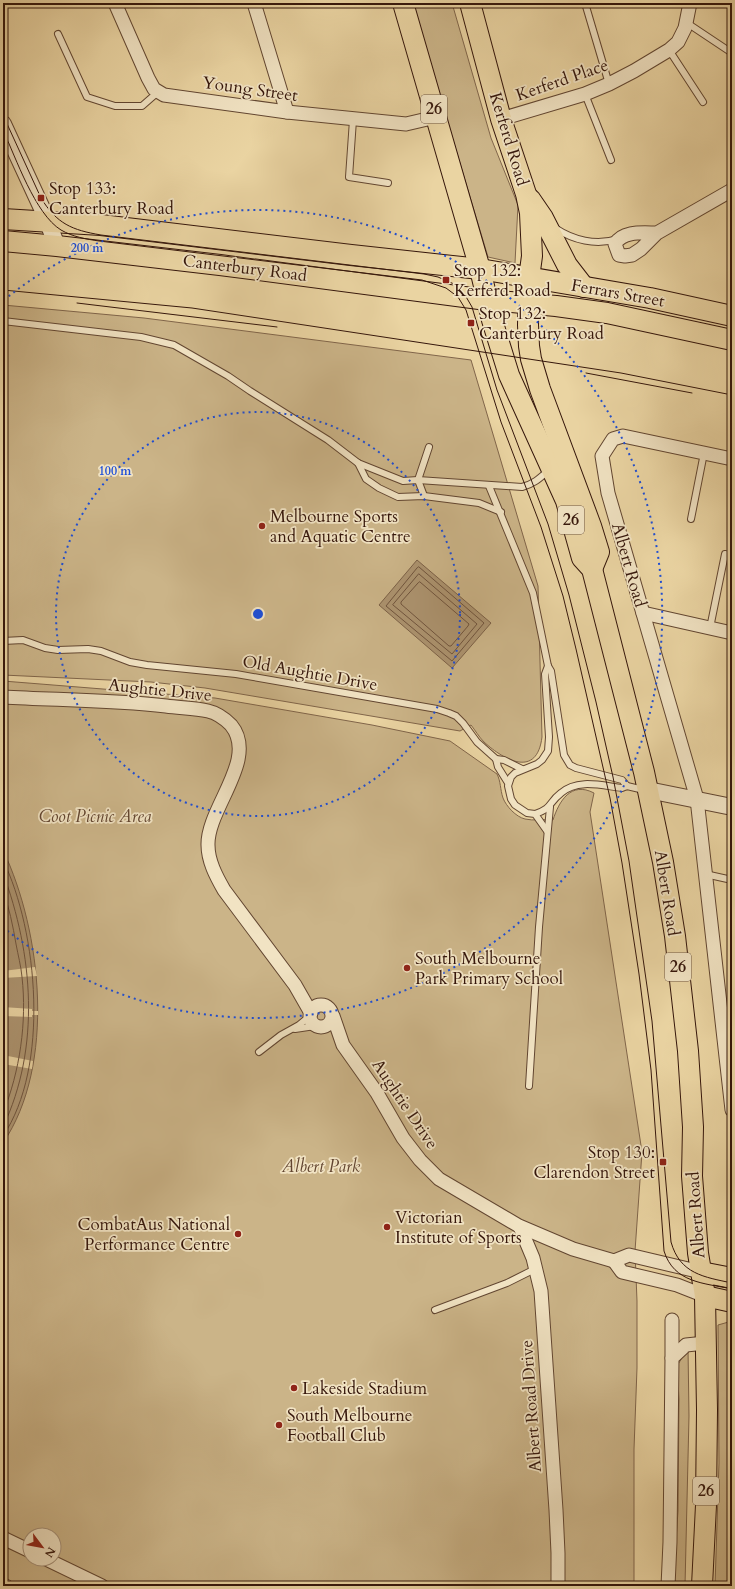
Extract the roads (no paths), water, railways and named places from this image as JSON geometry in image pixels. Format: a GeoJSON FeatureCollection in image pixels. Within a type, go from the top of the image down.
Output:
{"type":"FeatureCollection","features":[{"type":"Feature","properties":{"kind":"main road","name":"26"},"geometry":{"type":"LineString","coordinates":[[403,3],[480,269]]}},
{"type":"Feature","properties":{"kind":"main road","name":"Kerferd Road"},"geometry":{"type":"LineString","coordinates":[[470,3],[501,119],[526,194],[531,228],[532,256],[529,278]]}},
{"type":"Feature","properties":{"kind":"main road"},"geometry":{"type":"LineString","coordinates":[[526,194],[543,218],[567,265],[584,287]]}},
{"type":"Feature","properties":{"kind":"main road","name":"Canterbury Road"},"geometry":{"type":"LineString","coordinates":[[3,219],[101,225],[480,269]]}},
{"type":"Feature","properties":{"kind":"main road","name":"Canterbury Road"},"geometry":{"type":"LineString","coordinates":[[3,241],[213,264],[487,300]]}},
{"type":"Feature","properties":{"kind":"main road","name":"Ferrars Street"},"geometry":{"type":"LineString","coordinates":[[480,269],[650,298],[732,316]]}},
{"type":"Feature","properties":{"kind":"main road","name":"Albert Road"},"geometry":{"type":"LineString","coordinates":[[480,269],[495,333],[513,387],[566,501],[582,558],[592,569],[648,790],[666,873],[675,936],[687,1043],[693,1127],[692,1176],[698,1253],[705,1296],[707,1410],[706,1505],[702,1586]]}},
{"type":"Feature","properties":{"kind":"main road","name":"Albert Road"},"geometry":{"type":"LineString","coordinates":[[529,278],[528,346],[540,389],[591,526],[599,552],[592,569]]}},
{"type":"Feature","properties":{"kind":"main road","name":"Ferrars Street"},"geometry":{"type":"LineString","coordinates":[[487,300],[556,306],[607,314],[732,340]]}},
{"type":"Feature","properties":{"kind":"main road"},"geometry":{"type":"LineString","coordinates":[[701,1272],[732,1278]]}},
{"type":"Feature","properties":{"kind":"main road"},"geometry":{"type":"LineString","coordinates":[[705,1296],[732,1302]]}},
{"type":"Feature","properties":{"kind":"street"},"geometry":{"type":"LineString","coordinates":[[115,3],[148,78],[154,89],[158,92]]}},
{"type":"Feature","properties":{"kind":"street"},"geometry":{"type":"LineString","coordinates":[[254,3],[287,112]]}},
{"type":"Feature","properties":{"kind":"street","name":"Kerferd Place"},"geometry":{"type":"LineString","coordinates":[[501,119],[584,94],[634,72],[669,50],[678,42],[686,23],[690,3]]}},
{"type":"Feature","properties":{"kind":"street","name":"Young Street"},"geometry":{"type":"LineString","coordinates":[[158,92],[164,95],[353,120],[406,124],[436,118]]}},
{"type":"Feature","properties":{"kind":"street"},"geometry":{"type":"LineString","coordinates":[[3,125],[48,222],[57,246]]}},
{"type":"Feature","properties":{"kind":"street"},"geometry":{"type":"LineString","coordinates":[[657,233],[637,233],[622,237],[616,241],[615,247],[619,255],[627,256],[641,249],[657,233],[732,190]]}},
{"type":"Feature","properties":{"kind":"street","name":"Albert Road"},"geometry":{"type":"LineString","coordinates":[[704,453],[623,436],[613,439],[607,446],[602,456],[608,493],[697,799],[732,1110]]}},
{"type":"Feature","properties":{"kind":"street"},"geometry":{"type":"LineString","coordinates":[[704,453],[732,459]]}},
{"type":"Feature","properties":{"kind":"street"},"geometry":{"type":"LineString","coordinates":[[643,613],[732,633]]}},
{"type":"Feature","properties":{"kind":"street","name":"Aughtie Drive"},"geometry":{"type":"LineString","coordinates":[[3,697],[144,704],[208,711],[221,716],[228,722],[240,744],[239,753],[231,779],[212,825],[208,844],[215,875],[224,890],[295,985],[314,1020],[343,1045],[377,1093],[403,1138],[420,1160],[443,1182],[520,1226],[573,1249],[614,1261],[622,1272],[677,1285],[705,1296]]}},
{"type":"Feature","properties":{"kind":"street"},"geometry":{"type":"LineString","coordinates":[[648,790],[732,806]]}},
{"type":"Feature","properties":{"kind":"street","name":"Aughtie Drive"},"geometry":{"type":"LineString","coordinates":[[295,985],[315,1001],[324,1005]]}},
{"type":"Feature","properties":{"kind":"street"},"geometry":{"type":"LineString","coordinates":[[324,1005],[331,1011],[332,1016],[329,1024],[314,1020],[315,1007],[324,1005]]}},
{"type":"Feature","properties":{"kind":"street","name":"Aughtie Drive"},"geometry":{"type":"LineString","coordinates":[[332,1016],[343,1045]]}},
{"type":"Feature","properties":{"kind":"street","name":"Albert Road Drive"},"geometry":{"type":"LineString","coordinates":[[520,1226],[537,1268],[542,1302],[553,1464],[558,1553],[558,1586]]}},
{"type":"Feature","properties":{"kind":"street"},"geometry":{"type":"LineString","coordinates":[[614,1261],[629,1255],[701,1272]]}},
{"type":"Feature","properties":{"kind":"street"},"geometry":{"type":"LineString","coordinates":[[668,1586],[670,1542],[672,1320]]}},
{"type":"Feature","properties":{"kind":"street"},"geometry":{"type":"LineString","coordinates":[[672,1358],[686,1345],[705,1343]]}},
{"type":"Feature","properties":{"kind":"street"},"geometry":{"type":"LineString","coordinates":[[3,1538],[22,1547]]}},
{"type":"Feature","properties":{"kind":"street"},"geometry":{"type":"LineString","coordinates":[[62,1567],[102,1586]]}},
{"type":"Feature","properties":{"kind":"lane"},"geometry":{"type":"LineString","coordinates":[[585,3],[609,84]]}},
{"type":"Feature","properties":{"kind":"lane"},"geometry":{"type":"LineString","coordinates":[[686,23],[732,53]]}},
{"type":"Feature","properties":{"kind":"lane"},"geometry":{"type":"LineString","coordinates":[[58,34],[87,97],[115,106],[142,106],[158,92]]}},
{"type":"Feature","properties":{"kind":"lane"},"geometry":{"type":"LineString","coordinates":[[669,50],[703,102]]}},
{"type":"Feature","properties":{"kind":"lane"},"geometry":{"type":"LineString","coordinates":[[584,94],[611,160]]}},
{"type":"Feature","properties":{"kind":"lane"},"geometry":{"type":"LineString","coordinates":[[353,120],[349,177],[388,183]]}},
{"type":"Feature","properties":{"kind":"lane"},"geometry":{"type":"LineString","coordinates":[[543,218],[560,231],[581,240],[606,242],[622,237]]}},
{"type":"Feature","properties":{"kind":"lane"},"geometry":{"type":"LineString","coordinates":[[3,321],[141,337],[174,345],[228,376],[328,440],[358,464],[403,481],[418,480],[489,486],[522,487],[537,481],[550,469]]}},
{"type":"Feature","properties":{"kind":"lane"},"geometry":{"type":"LineString","coordinates":[[424,496],[418,480],[429,448]]}},
{"type":"Feature","properties":{"kind":"lane"},"geometry":{"type":"LineString","coordinates":[[691,519],[704,453]]}},
{"type":"Feature","properties":{"kind":"lane"},"geometry":{"type":"LineString","coordinates":[[358,464],[366,479],[379,488],[398,497],[424,496],[479,503],[501,512]]}},
{"type":"Feature","properties":{"kind":"lane"},"geometry":{"type":"LineString","coordinates":[[489,486],[501,512],[506,530],[533,593],[548,666],[551,671],[562,747],[567,760],[570,765],[576,768],[622,780],[628,786]]}},
{"type":"Feature","properties":{"kind":"lane"},"geometry":{"type":"LineString","coordinates":[[710,628],[725,554],[732,556]]}},
{"type":"Feature","properties":{"kind":"lane","name":"Old Aughtie Drive"},"geometry":{"type":"LineString","coordinates":[[3,641],[23,640],[45,648],[58,650],[88,649],[101,651],[130,662],[236,674],[449,713],[463,723],[477,742],[496,759],[498,767],[508,783],[508,793],[515,805],[526,813],[535,814]]}},
{"type":"Feature","properties":{"kind":"lane"},"geometry":{"type":"LineString","coordinates":[[508,783],[515,773],[539,763],[548,751],[549,737],[546,674],[548,666]]}},
{"type":"Feature","properties":{"kind":"lane","name":"Old Aughtie Drive"},"geometry":{"type":"LineString","coordinates":[[496,759],[504,760],[522,769]]}},
{"type":"Feature","properties":{"kind":"lane"},"geometry":{"type":"LineString","coordinates":[[547,831],[535,814],[546,810],[562,792],[573,786],[587,784],[622,788],[628,786],[648,790]]}},
{"type":"Feature","properties":{"kind":"lane"},"geometry":{"type":"LineString","coordinates":[[529,1086],[539,928],[550,807]]}},
{"type":"Feature","properties":{"kind":"lane"},"geometry":{"type":"LineString","coordinates":[[706,874],[732,880]]}},
{"type":"Feature","properties":{"kind":"lane"},"geometry":{"type":"LineString","coordinates":[[288,1031],[314,1020]]}},
{"type":"Feature","properties":{"kind":"lane"},"geometry":{"type":"LineString","coordinates":[[259,1052],[281,1035],[299,1025],[314,1020]]}},
{"type":"Feature","properties":{"kind":"lane"},"geometry":{"type":"LineString","coordinates":[[435,1310],[507,1283],[537,1268]]}},
{"type":"Feature","properties":{"kind":"water"},"geometry":{"type":"Polygon","coordinates":[[[417,560],[491,623],[452,668],[379,605],[417,560]]]}},
{"type":"Feature","properties":{"kind":"water"},"geometry":{"type":"Polygon","coordinates":[[[3,850],[16,883],[27,919],[34,958],[38,998],[37,1038],[31,1076],[20,1111],[3,1143],[3,850]]]}},
{"type":"Feature","properties":{"kind":"tram line"},"geometry":{"type":"LineString","coordinates":[[3,115],[41,198],[59,220],[73,228],[101,235],[424,274],[438,277],[454,284],[465,295],[472,307],[497,390],[548,524],[569,595],[613,777],[629,861],[652,1021],[671,1242],[680,1261],[694,1272],[712,1279],[732,1283]]}},
{"type":"Feature","properties":{"kind":"tram line"},"geometry":{"type":"LineString","coordinates":[[3,130],[20,170],[43,212],[61,230],[70,234],[99,241],[422,280],[446,288],[458,297],[466,310],[501,422],[541,527],[563,596],[610,798],[622,863],[639,974],[651,1070],[664,1251],[675,1270],[683,1276],[701,1283],[732,1289]]}},
{"type":"Feature","properties":{"kind":"tram line"},"geometry":{"type":"LineString","coordinates":[[3,290],[192,308],[621,373],[732,395]]}},
{"type":"Feature","properties":{"kind":"tram line"},"geometry":{"type":"LineString","coordinates":[[77,303],[277,327]]}},
{"type":"Feature","properties":{"kind":"tram line"},"geometry":{"type":"LineString","coordinates":[[586,373],[692,393]]}},
{"type":"Feature","properties":{"kind":"place","name":"Stop 133: Canterbury Road"},"geometry":{"type":"Point","coordinates":[41,198]}},
{"type":"Feature","properties":{"kind":"place","name":"Stop 132: Kerferd Road"},"geometry":{"type":"Point","coordinates":[446,280]}},
{"type":"Feature","properties":{"kind":"place","name":"Stop 132: Canterbury Road"},"geometry":{"type":"Point","coordinates":[471,323]}},
{"type":"Feature","properties":{"kind":"place","name":"Melbourne Sports and Aquatic Centre"},"geometry":{"type":"Point","coordinates":[262,526]}},
{"type":"Feature","properties":{"kind":"place","name":"South Melbourne Park Primary School"},"geometry":{"type":"Point","coordinates":[407,968]}},
{"type":"Feature","properties":{"kind":"place","name":"Stop 130: Clarendon Street"},"geometry":{"type":"Point","coordinates":[663,1162]}},
{"type":"Feature","properties":{"kind":"place","name":"Victorian Institute of Sports"},"geometry":{"type":"Point","coordinates":[387,1227]}},
{"type":"Feature","properties":{"kind":"place","name":"CombatAus National Performance Centre"},"geometry":{"type":"Point","coordinates":[238,1234]}},
{"type":"Feature","properties":{"kind":"place","name":"Lakeside Stadium"},"geometry":{"type":"Point","coordinates":[294,1388]}},
{"type":"Feature","properties":{"kind":"place","name":"South Melbourne Football Club"},"geometry":{"type":"Point","coordinates":[279,1425]}},
{"type":"Feature","properties":{"kind":"park label","name":"Coot Picnic Area"},"geometry":{"type":"Point","coordinates":[95,816]}},
{"type":"Feature","properties":{"kind":"park label","name":"Albert Park"},"geometry":{"type":"Point","coordinates":[321,1166]}}]}
